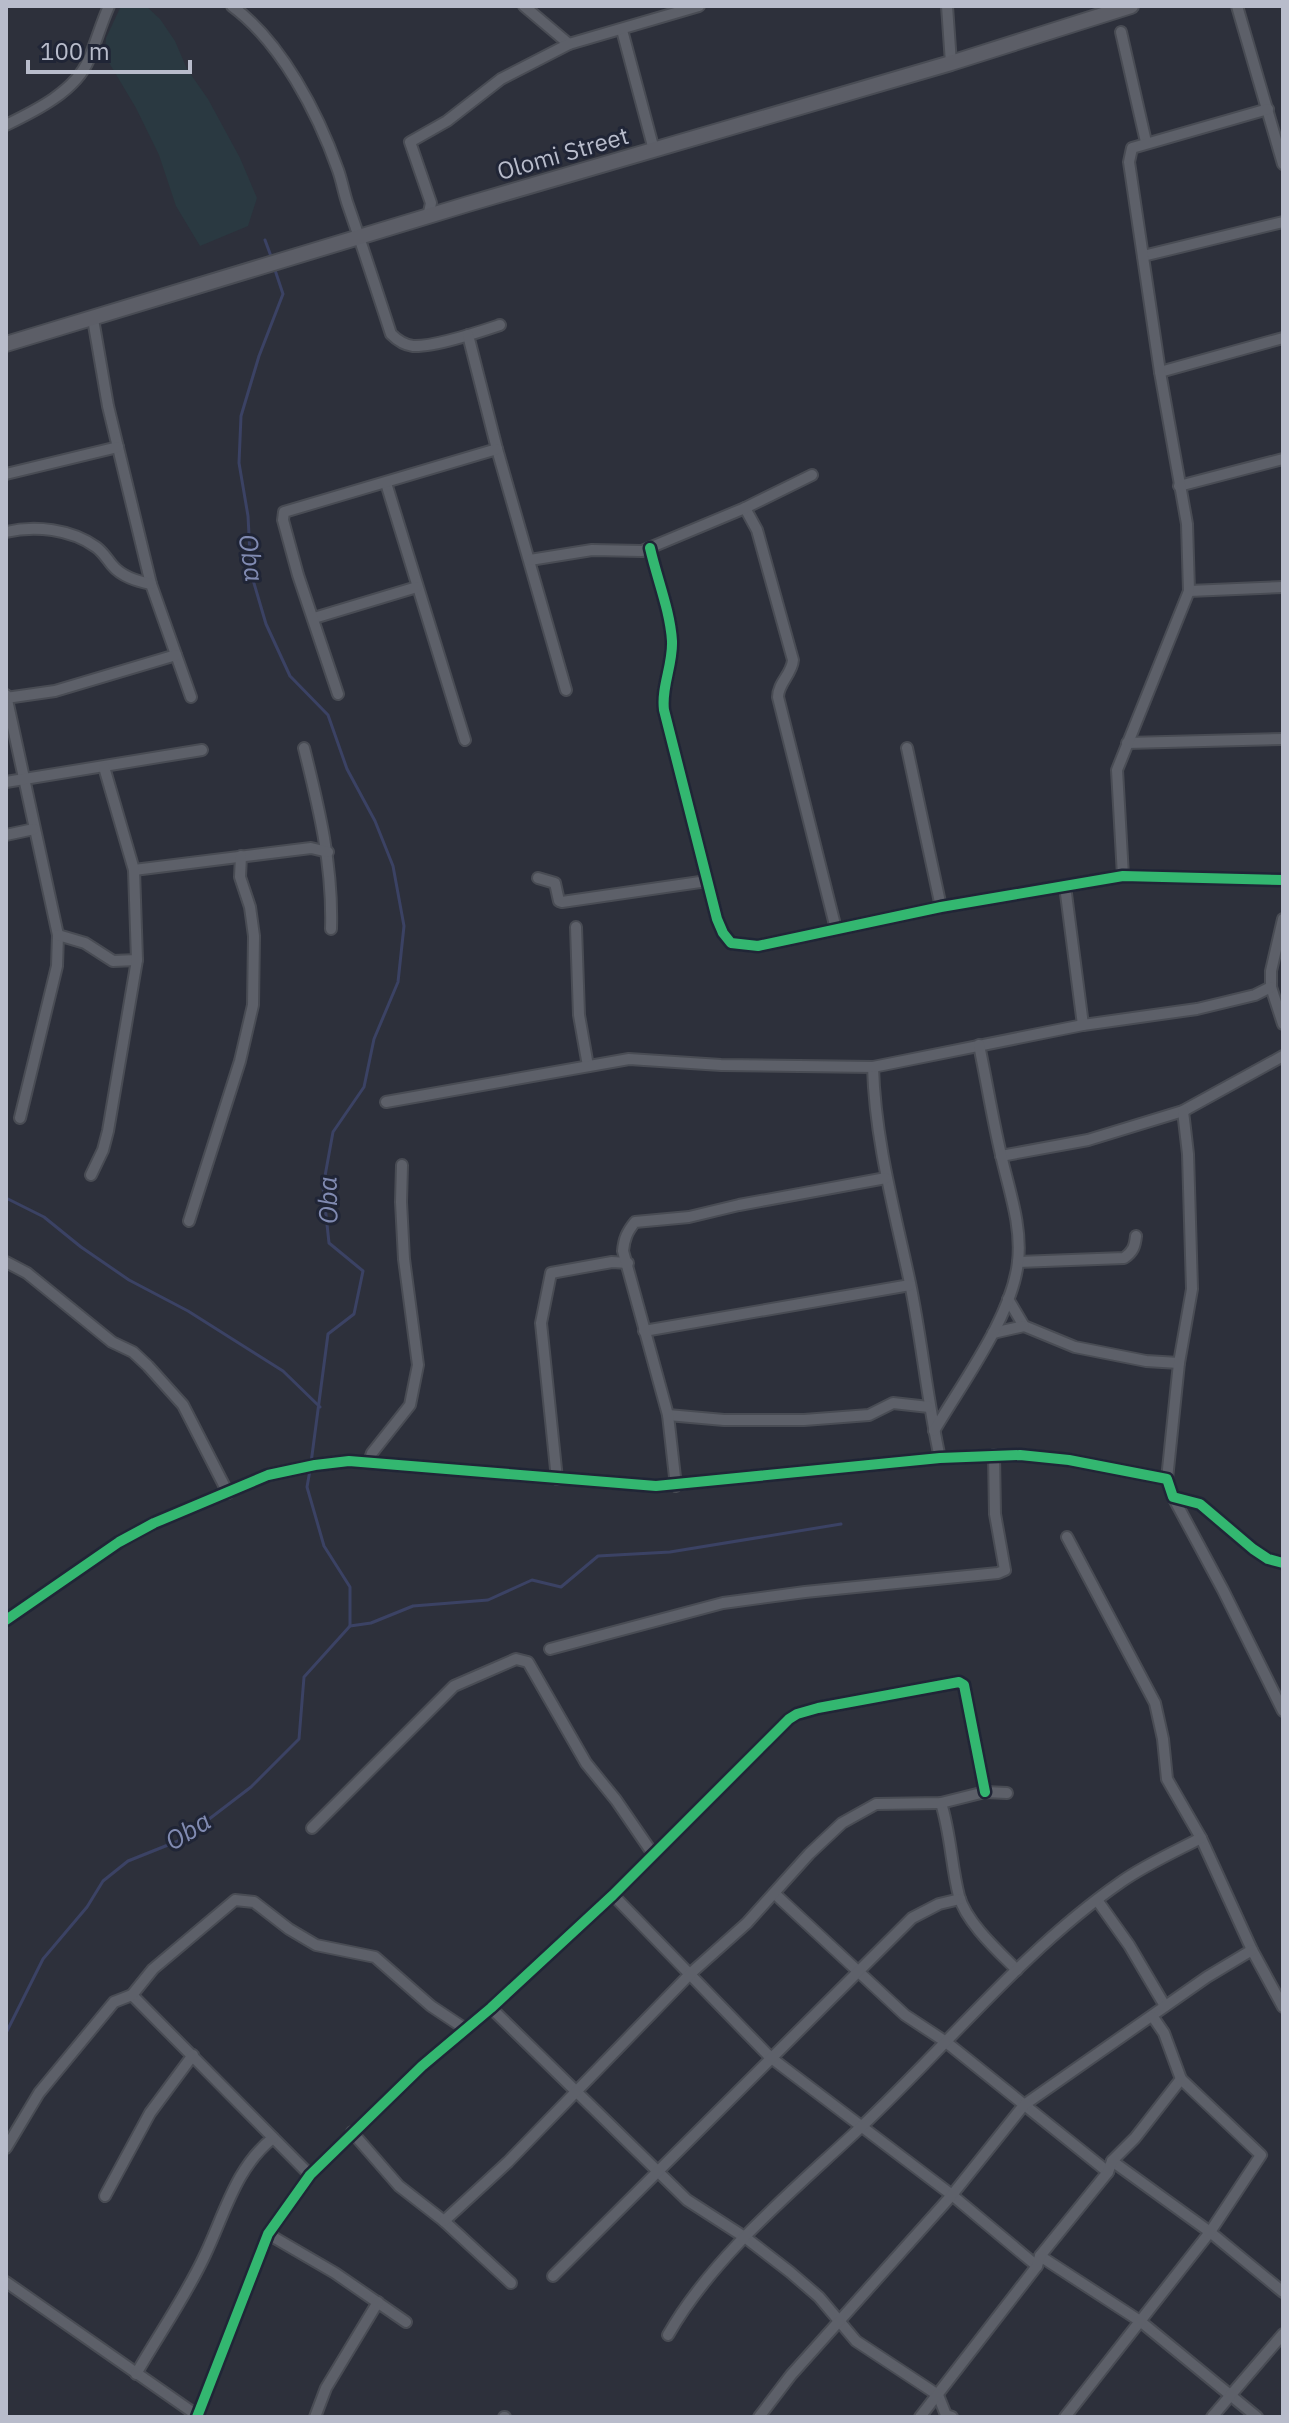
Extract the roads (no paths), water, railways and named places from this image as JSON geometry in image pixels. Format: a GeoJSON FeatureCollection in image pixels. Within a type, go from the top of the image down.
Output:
{"type":"FeatureCollection","features":[{"type":"Feature","properties":{"kind":"main road","name":"Olomi Street"},"geometry":{"type":"LineString","coordinates":[[6,344],[951,63],[1131,6]]}},
{"type":"Feature","properties":{"kind":"street"},"geometry":{"type":"LineString","coordinates":[[6,125],[62,92],[78,76],[89,60],[98,28],[109,6]]}},
{"type":"Feature","properties":{"kind":"street"},"geometry":{"type":"LineString","coordinates":[[232,6],[249,18],[299,86],[338,170],[391,334],[396,340],[414,346],[500,325]]}},
{"type":"Feature","properties":{"kind":"street"},"geometry":{"type":"LineString","coordinates":[[524,6],[569,44]]}},
{"type":"Feature","properties":{"kind":"street"},"geometry":{"type":"LineString","coordinates":[[428,217],[431,203],[410,142],[447,121],[501,79],[569,44],[699,6]]}},
{"type":"Feature","properties":{"kind":"street"},"geometry":{"type":"LineString","coordinates":[[947,6],[951,63]]}},
{"type":"Feature","properties":{"kind":"street"},"geometry":{"type":"LineString","coordinates":[[1237,6],[1283,164]]}},
{"type":"Feature","properties":{"kind":"street"},"geometry":{"type":"LineString","coordinates":[[622,30],[654,150]]}},
{"type":"Feature","properties":{"kind":"street"},"geometry":{"type":"LineString","coordinates":[[1121,32],[1146,142]]}},
{"type":"Feature","properties":{"kind":"street"},"geometry":{"type":"LineString","coordinates":[[1123,876],[1117,770],[1189,591],[1187,524],[1160,372],[1129,162],[1132,148],[1146,142],[1268,109]]}},
{"type":"Feature","properties":{"kind":"street"},"geometry":{"type":"LineString","coordinates":[[1143,256],[1283,222]]}},
{"type":"Feature","properties":{"kind":"street"},"geometry":{"type":"LineString","coordinates":[[93,319],[103,381],[151,584],[191,697]]}},
{"type":"Feature","properties":{"kind":"street"},"geometry":{"type":"LineString","coordinates":[[468,335],[566,690]]}},
{"type":"Feature","properties":{"kind":"street"},"geometry":{"type":"LineString","coordinates":[[1160,372],[1283,338]]}},
{"type":"Feature","properties":{"kind":"street"},"geometry":{"type":"LineString","coordinates":[[6,474],[118,447]]}},
{"type":"Feature","properties":{"kind":"street"},"geometry":{"type":"LineString","coordinates":[[338,694],[298,575],[283,520],[284,512],[497,449]]}},
{"type":"Feature","properties":{"kind":"street"},"geometry":{"type":"LineString","coordinates":[[1179,486],[1283,459]]}},
{"type":"Feature","properties":{"kind":"street"},"geometry":{"type":"LineString","coordinates":[[530,560],[592,550],[642,551],[745,508],[812,475]]}},
{"type":"Feature","properties":{"kind":"street"},"geometry":{"type":"LineString","coordinates":[[386,483],[465,740]]}},
{"type":"Feature","properties":{"kind":"street"},"geometry":{"type":"LineString","coordinates":[[745,508],[757,530],[793,660],[792,668],[778,690],[778,697],[836,929]]}},
{"type":"Feature","properties":{"kind":"street"},"geometry":{"type":"LineString","coordinates":[[6,532],[35,527],[56,531],[91,544],[115,569],[151,584]]}},
{"type":"Feature","properties":{"kind":"street"},"geometry":{"type":"LineString","coordinates":[[650,548],[672,644],[662,698],[664,710],[717,919],[731,943],[758,946],[941,907],[1123,876],[1283,880]]}},
{"type":"Feature","properties":{"kind":"street"},"geometry":{"type":"LineString","coordinates":[[314,618],[417,587]]}},
{"type":"Feature","properties":{"kind":"street"},"geometry":{"type":"LineString","coordinates":[[1189,591],[1283,587]]}},
{"type":"Feature","properties":{"kind":"street"},"geometry":{"type":"LineString","coordinates":[[20,1118],[57,966],[58,935],[6,696],[55,691],[176,655]]}},
{"type":"Feature","properties":{"kind":"street"},"geometry":{"type":"LineString","coordinates":[[1127,743],[1283,739]]}},
{"type":"Feature","properties":{"kind":"street"},"geometry":{"type":"LineString","coordinates":[[304,748],[328,852],[331,929]]}},
{"type":"Feature","properties":{"kind":"street"},"geometry":{"type":"LineString","coordinates":[[907,748],[918,811],[941,907]]}},
{"type":"Feature","properties":{"kind":"street"},"geometry":{"type":"LineString","coordinates":[[6,782],[202,750]]}},
{"type":"Feature","properties":{"kind":"street"},"geometry":{"type":"LineString","coordinates":[[91,1175],[108,1131],[137,960],[131,852],[104,767]]}},
{"type":"Feature","properties":{"kind":"street"},"geometry":{"type":"LineString","coordinates":[[6,835],[34,829]]}},
{"type":"Feature","properties":{"kind":"street"},"geometry":{"type":"LineString","coordinates":[[134,870],[311,848],[328,852]]}},
{"type":"Feature","properties":{"kind":"street"},"geometry":{"type":"LineString","coordinates":[[189,1221],[240,1061],[253,1005],[254,936],[250,907],[240,877],[241,856]]}},
{"type":"Feature","properties":{"kind":"street"},"geometry":{"type":"LineString","coordinates":[[538,878],[555,883],[559,901],[562,902],[707,881]]}},
{"type":"Feature","properties":{"kind":"street"},"geometry":{"type":"LineString","coordinates":[[1065,886],[1083,1025]]}},
{"type":"Feature","properties":{"kind":"street"},"geometry":{"type":"LineString","coordinates":[[1283,921],[1271,971],[1271,987],[1283,1024]]}},
{"type":"Feature","properties":{"kind":"street"},"geometry":{"type":"LineString","coordinates":[[576,927],[579,1015],[588,1066]]}},
{"type":"Feature","properties":{"kind":"street"},"geometry":{"type":"LineString","coordinates":[[58,935],[85,943],[113,961],[137,960]]}},
{"type":"Feature","properties":{"kind":"street"},"geometry":{"type":"LineString","coordinates":[[386,1102],[629,1059],[768,1066],[873,1067],[1083,1025],[1197,1009],[1255,995],[1271,987]]}},
{"type":"Feature","properties":{"kind":"street"},"geometry":{"type":"LineString","coordinates":[[934,1431],[993,1333],[1008,1299],[1018,1262],[1019,1234],[979,1045]]}},
{"type":"Feature","properties":{"kind":"street"},"geometry":{"type":"LineString","coordinates":[[1001,1156],[1088,1140],[1183,1111],[1283,1056]]}},
{"type":"Feature","properties":{"kind":"street"},"geometry":{"type":"LineString","coordinates":[[873,1067],[875,1108],[886,1178],[910,1285],[940,1458]]}},
{"type":"Feature","properties":{"kind":"street"},"geometry":{"type":"LineString","coordinates":[[1183,1111],[1188,1154],[1192,1289],[1179,1363],[1167,1479],[1173,1497],[1283,1711]]}},
{"type":"Feature","properties":{"kind":"street"},"geometry":{"type":"LineString","coordinates":[[369,1462],[372,1453],[410,1405],[418,1365],[405,1272],[402,1165]]}},
{"type":"Feature","properties":{"kind":"street"},"geometry":{"type":"LineString","coordinates":[[676,1486],[668,1415],[623,1251],[625,1237],[635,1222],[689,1217],[886,1178]]}},
{"type":"Feature","properties":{"kind":"street"},"geometry":{"type":"LineString","coordinates":[[1018,1262],[1124,1258],[1135,1245],[1136,1236]]}},
{"type":"Feature","properties":{"kind":"street"},"geometry":{"type":"LineString","coordinates":[[6,1262],[27,1273],[112,1342],[133,1352],[148,1366],[183,1405],[228,1493]]}},
{"type":"Feature","properties":{"kind":"street"},"geometry":{"type":"LineString","coordinates":[[557,1479],[541,1323],[551,1273],[612,1262],[628,1263]]}},
{"type":"Feature","properties":{"kind":"street"},"geometry":{"type":"LineString","coordinates":[[644,1331],[910,1285]]}},
{"type":"Feature","properties":{"kind":"street"},"geometry":{"type":"LineString","coordinates":[[1008,1299],[1024,1326]]}},
{"type":"Feature","properties":{"kind":"street"},"geometry":{"type":"LineString","coordinates":[[993,1333],[1024,1326],[1075,1347],[1146,1361],[1179,1363]]}},
{"type":"Feature","properties":{"kind":"street"},"geometry":{"type":"LineString","coordinates":[[668,1415],[724,1420],[804,1420],[869,1415],[893,1403],[929,1407]]}},
{"type":"Feature","properties":{"kind":"street"},"geometry":{"type":"LineString","coordinates":[[6,1620],[134,1533],[268,1475],[332,1462],[369,1462],[676,1486],[994,1455],[1069,1460],[1167,1479]]}},
{"type":"Feature","properties":{"kind":"street"},"geometry":{"type":"LineString","coordinates":[[550,1649],[723,1603],[1005,1570],[995,1514],[994,1455]]}},
{"type":"Feature","properties":{"kind":"street"},"geometry":{"type":"LineString","coordinates":[[1173,1497],[1200,1504],[1253,1549],[1268,1559],[1283,1563]]}},
{"type":"Feature","properties":{"kind":"street"},"geometry":{"type":"LineString","coordinates":[[1067,1537],[1155,1703],[1167,1779],[1201,1838],[1252,1950],[1283,2007]]}},
{"type":"Feature","properties":{"kind":"street"},"geometry":{"type":"LineString","coordinates":[[312,1828],[454,1686],[516,1659],[528,1662],[586,1763],[653,1854]]}},
{"type":"Feature","properties":{"kind":"street"},"geometry":{"type":"LineString","coordinates":[[6,2282],[198,2417],[268,2234],[310,2175],[464,2028],[491,2008],[613,1895],[789,1719],[818,1708],[959,1682],[964,1685],[985,1792]]}},
{"type":"Feature","properties":{"kind":"street"},"geometry":{"type":"LineString","coordinates":[[444,2221],[508,2162],[842,1823],[876,1804],[941,1803],[985,1792],[1007,1793]]}},
{"type":"Feature","properties":{"kind":"street"},"geometry":{"type":"LineString","coordinates":[[941,1803],[951,1840],[960,1899],[981,1933],[1017,1970]]}},
{"type":"Feature","properties":{"kind":"street"},"geometry":{"type":"LineString","coordinates":[[668,2335],[693,2299],[746,2238],[795,2187],[862,2127],[1017,1970],[1123,1880],[1201,1838]]}},
{"type":"Feature","properties":{"kind":"street"},"geometry":{"type":"LineString","coordinates":[[775,1894],[905,2015],[946,2042],[1108,2172]]}},
{"type":"Feature","properties":{"kind":"street"},"geometry":{"type":"LineString","coordinates":[[613,1895],[770,2057],[1039,2261],[1140,2321],[1257,2417]]}},
{"type":"Feature","properties":{"kind":"street"},"geometry":{"type":"LineString","coordinates":[[553,2276],[912,1918],[939,1904],[960,1899]]}},
{"type":"Feature","properties":{"kind":"street"},"geometry":{"type":"LineString","coordinates":[[6,2148],[39,2093],[114,2002],[132,1995],[153,1969],[235,1900],[249,1900],[316,1945],[375,1957],[431,2006],[464,2028]]}},
{"type":"Feature","properties":{"kind":"street"},"geometry":{"type":"LineString","coordinates":[[1097,1900],[1129,1945],[1165,2006]]}},
{"type":"Feature","properties":{"kind":"street"},"geometry":{"type":"LineString","coordinates":[[759,2417],[791,2375],[952,2195],[1024,2105],[1165,2006],[1252,1950]]}},
{"type":"Feature","properties":{"kind":"street"},"geometry":{"type":"LineString","coordinates":[[132,1995],[310,2175]]}},
{"type":"Feature","properties":{"kind":"street"},"geometry":{"type":"LineString","coordinates":[[491,2008],[687,2200],[746,2238],[819,2297],[856,2341],[938,2395],[946,2415],[952,2417]]}},
{"type":"Feature","properties":{"kind":"street"},"geometry":{"type":"LineString","coordinates":[[1065,2417],[1210,2232],[1261,2155],[1181,2079],[1164,2033],[1153,2017]]}},
{"type":"Feature","properties":{"kind":"street"},"geometry":{"type":"LineString","coordinates":[[105,2196],[150,2113],[193,2055]]}},
{"type":"Feature","properties":{"kind":"street"},"geometry":{"type":"LineString","coordinates":[[920,2417],[1108,2172],[1112,2161],[1135,2138],[1181,2079]]}},
{"type":"Feature","properties":{"kind":"street"},"geometry":{"type":"LineString","coordinates":[[352,2132],[399,2186],[444,2221],[511,2283]]}},
{"type":"Feature","properties":{"kind":"street"},"geometry":{"type":"LineString","coordinates":[[136,2374],[204,2257],[232,2192],[249,2162],[273,2138]]}},
{"type":"Feature","properties":{"kind":"street"},"geometry":{"type":"LineString","coordinates":[[1112,2161],[1210,2232],[1283,2292]]}},
{"type":"Feature","properties":{"kind":"street"},"geometry":{"type":"LineString","coordinates":[[268,2234],[335,2273],[406,2322]]}},
{"type":"Feature","properties":{"kind":"street"},"geometry":{"type":"LineString","coordinates":[[315,2417],[326,2388],[378,2302]]}},
{"type":"Feature","properties":{"kind":"street"},"geometry":{"type":"LineString","coordinates":[[1212,2417],[1283,2334]]}},
{"type":"Feature","properties":{"kind":"waterway","name":"Oba"},"geometry":{"type":"LineString","coordinates":[[265,240],[272,259]]}},
{"type":"Feature","properties":{"kind":"waterway","name":"Oba"},"geometry":{"type":"LineString","coordinates":[[274,267],[283,294],[259,356],[241,416],[239,463],[248,516],[251,573],[266,624],[290,676],[328,715],[347,769],[375,821],[393,866],[404,926],[398,982],[374,1039],[364,1087],[333,1132],[323,1187],[329,1243],[363,1271],[354,1314],[328,1334],[311,1463]]}},
{"type":"Feature","properties":{"kind":"waterway"},"geometry":{"type":"LineString","coordinates":[[6,1198],[44,1217],[129,1280],[188,1311],[283,1371],[320,1407]]}},
{"type":"Feature","properties":{"kind":"waterway","name":"Oba"},"geometry":{"type":"LineString","coordinates":[[6,2033],[43,1959],[87,1907],[103,1881],[128,1861],[183,1839],[251,1787],[299,1739],[304,1677],[350,1626],[350,1587],[324,1546],[307,1487],[310,1470]]}},
{"type":"Feature","properties":{"kind":"waterway"},"geometry":{"type":"LineString","coordinates":[[350,1626],[371,1623],[413,1606],[488,1600],[532,1580],[561,1587],[598,1556],[670,1552],[841,1524]]}}]}
